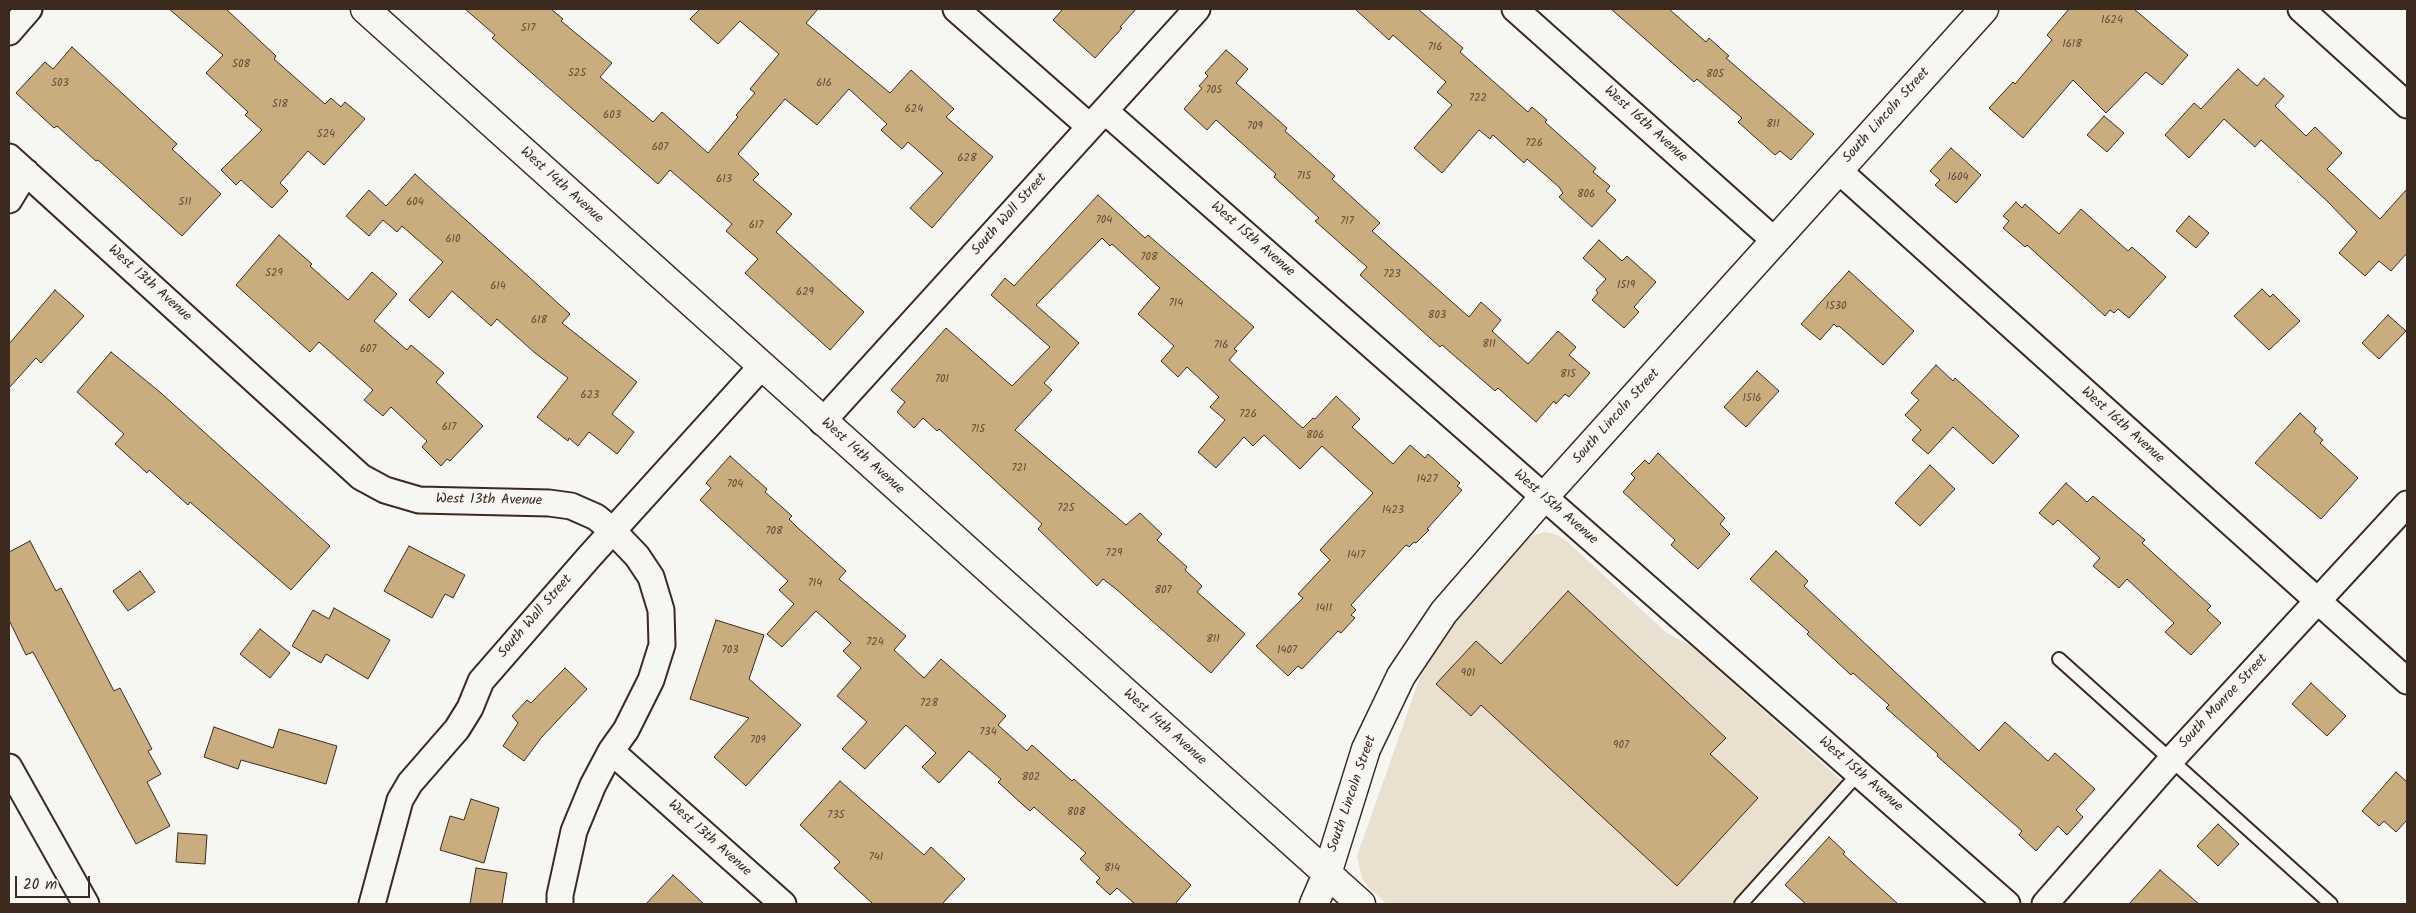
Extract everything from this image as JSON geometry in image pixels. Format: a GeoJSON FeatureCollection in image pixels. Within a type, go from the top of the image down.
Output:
{"type":"FeatureCollection","features":[{"type":"Feature","properties":{"kind":"street"},"geometry":{"type":"LineString","coordinates":[[9,32],[29,9]]}},
{"type":"Feature","properties":{"kind":"street","name":"West 14th Avenue"},"geometry":{"type":"LineString","coordinates":[[365,9],[822,422],[1361,904]]}},
{"type":"Feature","properties":{"kind":"street","name":"West 15th Avenue"},"geometry":{"type":"LineString","coordinates":[[956,9],[1097,119],[1543,498],[2007,904]]}},
{"type":"Feature","properties":{"kind":"street","name":"South Wall Street"},"geometry":{"type":"LineString","coordinates":[[822,422],[1197,9]]}},
{"type":"Feature","properties":{"kind":"street","name":"West 16th Avenue"},"geometry":{"type":"LineString","coordinates":[[1515,9],[1776,241]]}},
{"type":"Feature","properties":{"kind":"street","name":"South Lincoln Street"},"geometry":{"type":"LineString","coordinates":[[1327,874],[1366,748],[1401,676],[1444,612],[1543,498],[1984,9]]}},
{"type":"Feature","properties":{"kind":"street"},"geometry":{"type":"LineString","coordinates":[[2301,9],[2407,105]]}},
{"type":"Feature","properties":{"kind":"street"},"geometry":{"type":"LineString","coordinates":[[9,200],[17,164]]}},
{"type":"Feature","properties":{"kind":"street","name":"West 13th Avenue"},"geometry":{"type":"LineString","coordinates":[[17,164],[361,477],[385,490],[419,500],[549,503],[571,506],[596,517],[613,531],[637,556],[651,577],[660,610],[662,646],[651,680],[626,730],[612,751],[783,904]]}},
{"type":"Feature","properties":{"kind":"street","name":"West 16th Avenue"},"geometry":{"type":"LineString","coordinates":[[1838,170],[2407,681]]}},
{"type":"Feature","properties":{"kind":"street","name":"South Wall Street"},"geometry":{"type":"LineString","coordinates":[[372,904],[400,800],[410,783],[457,729],[470,708],[481,681],[761,367]]}},
{"type":"Feature","properties":{"kind":"street","name":"South Monroe Street"},"geometry":{"type":"LineString","coordinates":[[2044,904],[2171,760],[2407,504]]}},
{"type":"Feature","properties":{"kind":"street"},"geometry":{"type":"LineString","coordinates":[[560,904],[560,895],[574,831],[593,786],[612,751]]}},
{"type":"Feature","properties":{"kind":"street"},"geometry":{"type":"LineString","coordinates":[[9,767],[86,904]]}},
{"type":"Feature","properties":{"kind":"street"},"geometry":{"type":"LineString","coordinates":[[1314,904],[1327,874]]}},
{"type":"Feature","properties":{"kind":"lane"},"geometry":{"type":"LineString","coordinates":[[2059,659],[2331,904]]}},
{"type":"Feature","properties":{"kind":"lane"},"geometry":{"type":"LineString","coordinates":[[1741,904],[1858,774]]}},
{"type":"Feature","properties":{"kind":"shaded area"},"geometry":{"type":"Polygon","coordinates":[[[1544,532],[1552,533],[1564,539],[1667,633],[1691,646],[1852,790],[1751,904],[1387,904],[1369,888],[1362,878],[1357,856],[1423,669],[1435,647],[1466,607],[1529,537],[1544,532]]]}},
{"type":"Feature","properties":{"kind":"building"},"geometry":{"type":"Polygon","coordinates":[[[169,9],[226,9],[276,56],[274,59],[325,104],[331,98],[341,107],[345,102],[365,119],[324,165],[308,151],[280,183],[288,191],[272,208],[241,180],[236,185],[221,170],[262,130],[245,115],[248,112],[206,73],[223,55],[169,9]]]}},
{"type":"Feature","properties":{"kind":"building"},"geometry":{"type":"Polygon","coordinates":[[[465,9],[551,9],[563,19],[561,21],[612,63],[600,77],[653,122],[662,112],[708,153],[738,117],[736,115],[755,93],[750,89],[779,54],[740,21],[718,44],[690,19],[700,9],[818,9],[806,23],[890,93],[911,70],[954,109],[946,117],[993,157],[932,228],[910,208],[943,173],[908,142],[902,149],[881,130],[887,124],[849,89],[817,125],[785,99],[738,154],[759,174],[753,180],[792,214],[776,232],[864,312],[830,350],[745,273],[758,259],[726,231],[732,224],[670,170],[658,184],[492,38],[495,35],[465,9]]]}},
{"type":"Feature","properties":{"kind":"building"},"geometry":{"type":"Polygon","coordinates":[[[1063,9],[1136,9],[1095,58],[1053,20],[1063,9]]]}},
{"type":"Feature","properties":{"kind":"building"},"geometry":{"type":"Polygon","coordinates":[[[1355,9],[1418,9],[1463,48],[1460,52],[1528,112],[1532,107],[1547,120],[1545,122],[1596,168],[1593,172],[1610,186],[1606,191],[1616,200],[1592,227],[1559,197],[1563,193],[1559,187],[1527,159],[1524,163],[1493,135],[1490,139],[1479,130],[1442,173],[1414,148],[1452,105],[1437,92],[1446,82],[1393,35],[1389,40],[1355,9]]]}},
{"type":"Feature","properties":{"kind":"building"},"geometry":{"type":"Polygon","coordinates":[[[1611,9],[1669,9],[1706,42],[1709,38],[1729,56],[1726,58],[1814,134],[1791,160],[1780,151],[1775,155],[1738,122],[1742,118],[1697,79],[1694,82],[1611,9]]]}},
{"type":"Feature","properties":{"kind":"building"},"geometry":{"type":"Polygon","coordinates":[[[2069,9],[2134,9],[2188,55],[2162,85],[2146,72],[2106,113],[2073,80],[2023,138],[1989,108],[2013,82],[2015,84],[2052,40],[2047,35],[2069,9]]]}},
{"type":"Feature","properties":{"kind":"building"},"geometry":{"type":"Polygon","coordinates":[[[72,47],[177,144],[172,149],[221,194],[182,236],[98,160],[96,161],[57,126],[54,128],[16,93],[45,62],[53,69],[72,47]]]}},
{"type":"Feature","properties":{"kind":"building"},"geometry":{"type":"Polygon","coordinates":[[[1226,50],[1248,69],[1236,83],[1287,128],[1285,131],[1335,176],[1332,179],[1380,223],[1372,231],[1469,317],[1481,302],[1501,320],[1492,331],[1528,364],[1558,331],[1576,347],[1569,355],[1590,373],[1569,397],[1565,394],[1556,404],[1554,401],[1536,422],[1498,388],[1495,391],[1442,345],[1440,347],[1360,275],[1367,267],[1315,221],[1319,218],[1274,177],[1276,174],[1216,120],[1207,130],[1184,109],[1202,88],[1199,86],[1208,76],[1205,73],[1226,50]]]}},
{"type":"Feature","properties":{"kind":"building"},"geometry":{"type":"Polygon","coordinates":[[[2238,69],[2257,86],[2264,78],[2284,96],[2275,106],[2306,136],[2315,127],[2342,153],[2327,169],[2380,219],[2407,189],[2407,253],[2391,271],[2379,261],[2365,276],[2339,253],[2357,232],[2327,201],[2261,140],[2255,147],[2224,119],[2189,158],[2165,135],[2194,103],[2201,109],[2238,69]]]}},
{"type":"Feature","properties":{"kind":"building"},"geometry":{"type":"Polygon","coordinates":[[[2104,116],[2124,133],[2107,152],[2087,135],[2104,116]]]}},
{"type":"Feature","properties":{"kind":"building"},"geometry":{"type":"Polygon","coordinates":[[[1951,148],[1981,175],[1956,203],[1935,185],[1940,180],[1930,171],[1951,148]]]}},
{"type":"Feature","properties":{"kind":"building"},"geometry":{"type":"Polygon","coordinates":[[[415,174],[570,314],[562,323],[637,382],[612,414],[634,432],[617,454],[589,432],[578,446],[569,438],[568,441],[537,417],[568,378],[535,353],[497,319],[491,326],[452,291],[429,318],[409,300],[443,262],[402,226],[397,232],[383,220],[369,236],[346,216],[369,190],[386,206],[415,174]]]}},
{"type":"Feature","properties":{"kind":"building"},"geometry":{"type":"Polygon","coordinates":[[[1098,195],[1145,238],[1148,235],[1254,327],[1234,349],[1237,351],[1229,360],[1303,428],[1313,418],[1315,419],[1336,396],[1360,419],[1352,427],[1393,464],[1410,445],[1425,458],[1428,454],[1460,483],[1457,486],[1462,490],[1427,529],[1429,530],[1416,543],[1414,542],[1409,547],[1406,545],[1351,605],[1356,610],[1351,615],[1355,618],[1341,633],[1338,631],[1302,669],[1298,666],[1288,676],[1256,646],[1303,598],[1298,594],[1330,560],[1320,550],[1373,493],[1322,446],[1300,469],[1264,435],[1253,446],[1244,437],[1216,468],[1198,452],[1225,420],[1210,407],[1219,397],[1187,367],[1178,377],[1161,361],[1174,346],[1138,314],[1160,288],[1112,244],[1110,246],[1102,238],[1036,305],[1079,343],[1044,383],[1052,390],[1015,430],[1126,525],[1140,513],[1162,534],[1157,540],[1187,567],[1185,570],[1202,586],[1197,592],[1245,634],[1211,673],[1103,579],[1097,586],[1038,529],[1042,524],[939,429],[937,431],[923,418],[914,428],[897,412],[905,402],[891,390],[946,328],[1012,386],[1050,347],[991,295],[1005,278],[1014,286],[1098,195]]]}},
{"type":"Feature","properties":{"kind":"building"},"geometry":{"type":"Polygon","coordinates":[[[2016,202],[2022,208],[2025,204],[2059,234],[2081,209],[2128,251],[2132,247],[2166,277],[2129,318],[2118,309],[2114,313],[2110,310],[2105,316],[2027,245],[2025,247],[2003,228],[2009,221],[2003,216],[2016,202]]]}},
{"type":"Feature","properties":{"kind":"building"},"geometry":{"type":"Polygon","coordinates":[[[2189,216],[2209,233],[2196,248],[2176,231],[2189,216]]]}},
{"type":"Feature","properties":{"kind":"building"},"geometry":{"type":"Polygon","coordinates":[[[279,235],[312,264],[310,266],[348,300],[372,272],[397,294],[374,321],[407,350],[411,345],[444,373],[436,382],[483,426],[450,461],[447,459],[441,466],[422,447],[427,441],[391,407],[383,416],[364,400],[373,390],[319,342],[310,352],[236,285],[279,235]]]}},
{"type":"Feature","properties":{"kind":"building"},"geometry":{"type":"Polygon","coordinates":[[[1599,240],[1622,261],[1627,256],[1656,282],[1634,307],[1639,312],[1624,328],[1592,300],[1598,293],[1596,290],[1606,279],[1583,258],[1599,240]]]}},
{"type":"Feature","properties":{"kind":"building"},"geometry":{"type":"Polygon","coordinates":[[[1849,271],[1914,331],[1883,365],[1839,326],[1837,327],[1834,324],[1820,340],[1801,324],[1849,271]]]}},
{"type":"Feature","properties":{"kind":"building"},"geometry":{"type":"Polygon","coordinates":[[[2262,289],[2270,297],[2273,294],[2300,321],[2269,350],[2234,316],[2262,289]]]}},
{"type":"Feature","properties":{"kind":"building"},"geometry":{"type":"Polygon","coordinates":[[[55,290],[84,316],[41,363],[36,358],[9,388],[9,344],[55,290]]]}},
{"type":"Feature","properties":{"kind":"building"},"geometry":{"type":"Polygon","coordinates":[[[2388,315],[2406,331],[2379,359],[2362,343],[2388,315]]]}},
{"type":"Feature","properties":{"kind":"building"},"geometry":{"type":"Polygon","coordinates":[[[111,352],[161,393],[330,546],[291,590],[190,502],[188,505],[149,470],[147,473],[115,444],[124,434],[77,392],[111,352]]]}},
{"type":"Feature","properties":{"kind":"building"},"geometry":{"type":"Polygon","coordinates":[[[1936,365],[1953,381],[1955,378],[2019,436],[1993,464],[1953,427],[1928,454],[1912,440],[1921,430],[1905,415],[1919,400],[1911,393],[1936,365]]]}},
{"type":"Feature","properties":{"kind":"building"},"geometry":{"type":"Polygon","coordinates":[[[1757,371],[1779,391],[1746,427],[1724,407],[1757,371]]]}},
{"type":"Feature","properties":{"kind":"building"},"geometry":{"type":"Polygon","coordinates":[[[2300,413],[2316,428],[2314,432],[2323,440],[2320,443],[2358,478],[2321,519],[2255,463],[2300,413]]]}},
{"type":"Feature","properties":{"kind":"building"},"geometry":{"type":"Polygon","coordinates":[[[1658,453],[1725,518],[1720,524],[1730,534],[1698,569],[1671,545],[1675,540],[1623,492],[1635,478],[1631,474],[1645,460],[1649,464],[1658,453]]]}},
{"type":"Feature","properties":{"kind":"building"},"geometry":{"type":"Polygon","coordinates":[[[730,456],[767,489],[765,492],[792,516],[789,519],[799,529],[846,571],[839,579],[906,636],[894,650],[924,678],[941,659],[1006,716],[998,725],[1027,751],[1032,745],[1072,781],[1074,779],[1191,885],[1175,904],[1135,904],[1117,888],[1110,895],[1096,882],[1100,878],[1080,859],[1086,853],[1034,807],[1030,811],[1023,805],[998,782],[1001,779],[969,751],[939,783],[922,767],[936,753],[906,725],[865,769],[842,749],[867,722],[837,696],[861,668],[843,651],[851,643],[816,611],[782,647],[767,634],[794,604],[779,590],[788,581],[700,500],[711,488],[706,483],[730,456]]]}},
{"type":"Feature","properties":{"kind":"building"},"geometry":{"type":"Polygon","coordinates":[[[1930,465],[1955,489],[1920,526],[1895,503],[1930,465]]]}},
{"type":"Feature","properties":{"kind":"building"},"geometry":{"type":"Polygon","coordinates":[[[2066,483],[2087,502],[2093,496],[2145,540],[2142,543],[2211,606],[2207,610],[2221,623],[2191,655],[2165,632],[2174,623],[2127,579],[2119,588],[2093,566],[2100,558],[2058,520],[2053,525],[2039,513],[2066,483]]]}},
{"type":"Feature","properties":{"kind":"building"},"geometry":{"type":"Polygon","coordinates":[[[30,541],[56,591],[61,588],[114,691],[120,688],[152,749],[148,751],[161,774],[147,782],[170,826],[136,844],[33,652],[26,655],[9,620],[9,552],[30,541]]]}},
{"type":"Feature","properties":{"kind":"building"},"geometry":{"type":"Polygon","coordinates":[[[409,546],[465,575],[453,598],[445,594],[432,618],[384,591],[409,546]]]}},
{"type":"Feature","properties":{"kind":"building"},"geometry":{"type":"Polygon","coordinates":[[[1776,551],[1808,581],[1804,586],[1979,751],[2005,722],[2048,761],[2055,753],[2095,789],[2076,810],[2083,817],[2067,835],[2058,826],[2036,851],[2019,835],[2022,831],[1937,756],[1938,754],[1886,708],[1889,705],[1853,673],[1851,675],[1807,634],[1809,632],[1750,579],[1776,551]]]}},
{"type":"Feature","properties":{"kind":"building"},"geometry":{"type":"Polygon","coordinates":[[[140,571],[155,592],[128,611],[113,591],[140,571]]]}},
{"type":"Feature","properties":{"kind":"building"},"geometry":{"type":"Polygon","coordinates":[[[1568,591],[1726,738],[1710,754],[1758,798],[1677,886],[1481,705],[1471,716],[1436,684],[1476,641],[1501,664],[1568,591]]]}},
{"type":"Feature","properties":{"kind":"building"},"geometry":{"type":"Polygon","coordinates":[[[334,608],[390,640],[368,679],[326,654],[321,663],[292,646],[313,610],[329,619],[334,608]]]}},
{"type":"Feature","properties":{"kind":"building"},"geometry":{"type":"Polygon","coordinates":[[[716,620],[764,635],[749,679],[801,725],[746,786],[714,757],[749,718],[690,699],[716,620]]]}},
{"type":"Feature","properties":{"kind":"building"},"geometry":{"type":"Polygon","coordinates":[[[260,629],[290,653],[270,678],[240,654],[260,629]]]}},
{"type":"Feature","properties":{"kind":"building"},"geometry":{"type":"Polygon","coordinates":[[[565,668],[587,689],[541,738],[524,761],[503,746],[518,723],[512,716],[527,700],[531,703],[565,668]]]}},
{"type":"Feature","properties":{"kind":"building"},"geometry":{"type":"Polygon","coordinates":[[[2311,683],[2346,716],[2327,736],[2292,704],[2311,683]]]}},
{"type":"Feature","properties":{"kind":"building"},"geometry":{"type":"Polygon","coordinates":[[[214,727],[273,748],[279,729],[337,746],[326,784],[241,760],[238,769],[204,757],[214,727]]]}},
{"type":"Feature","properties":{"kind":"building"},"geometry":{"type":"Polygon","coordinates":[[[2396,772],[2407,782],[2407,820],[2396,832],[2384,821],[2379,826],[2362,811],[2396,772]]]}},
{"type":"Feature","properties":{"kind":"building"},"geometry":{"type":"Polygon","coordinates":[[[840,781],[924,855],[931,847],[965,879],[942,904],[873,904],[834,868],[840,862],[800,825],[840,781]]]}},
{"type":"Feature","properties":{"kind":"building"},"geometry":{"type":"Polygon","coordinates":[[[471,799],[499,808],[484,863],[440,850],[450,816],[464,820],[471,799]]]}},
{"type":"Feature","properties":{"kind":"building"},"geometry":{"type":"Polygon","coordinates":[[[2218,824],[2239,844],[2218,866],[2197,846],[2218,824]]]}},
{"type":"Feature","properties":{"kind":"building"},"geometry":{"type":"Polygon","coordinates":[[[178,833],[207,835],[205,864],[176,862],[178,833]]]}},
{"type":"Feature","properties":{"kind":"building"},"geometry":{"type":"Polygon","coordinates":[[[1829,837],[1845,852],[1843,854],[1898,904],[1806,904],[1785,885],[1829,837]]]}},
{"type":"Feature","properties":{"kind":"building"},"geometry":{"type":"Polygon","coordinates":[[[476,868],[507,873],[502,904],[470,904],[476,868]]]}},
{"type":"Feature","properties":{"kind":"building"},"geometry":{"type":"Polygon","coordinates":[[[2160,870],[2199,904],[2129,904],[2160,870]]]}},
{"type":"Feature","properties":{"kind":"building"},"geometry":{"type":"Polygon","coordinates":[[[673,875],[704,904],[646,904],[673,875]]]}}]}
